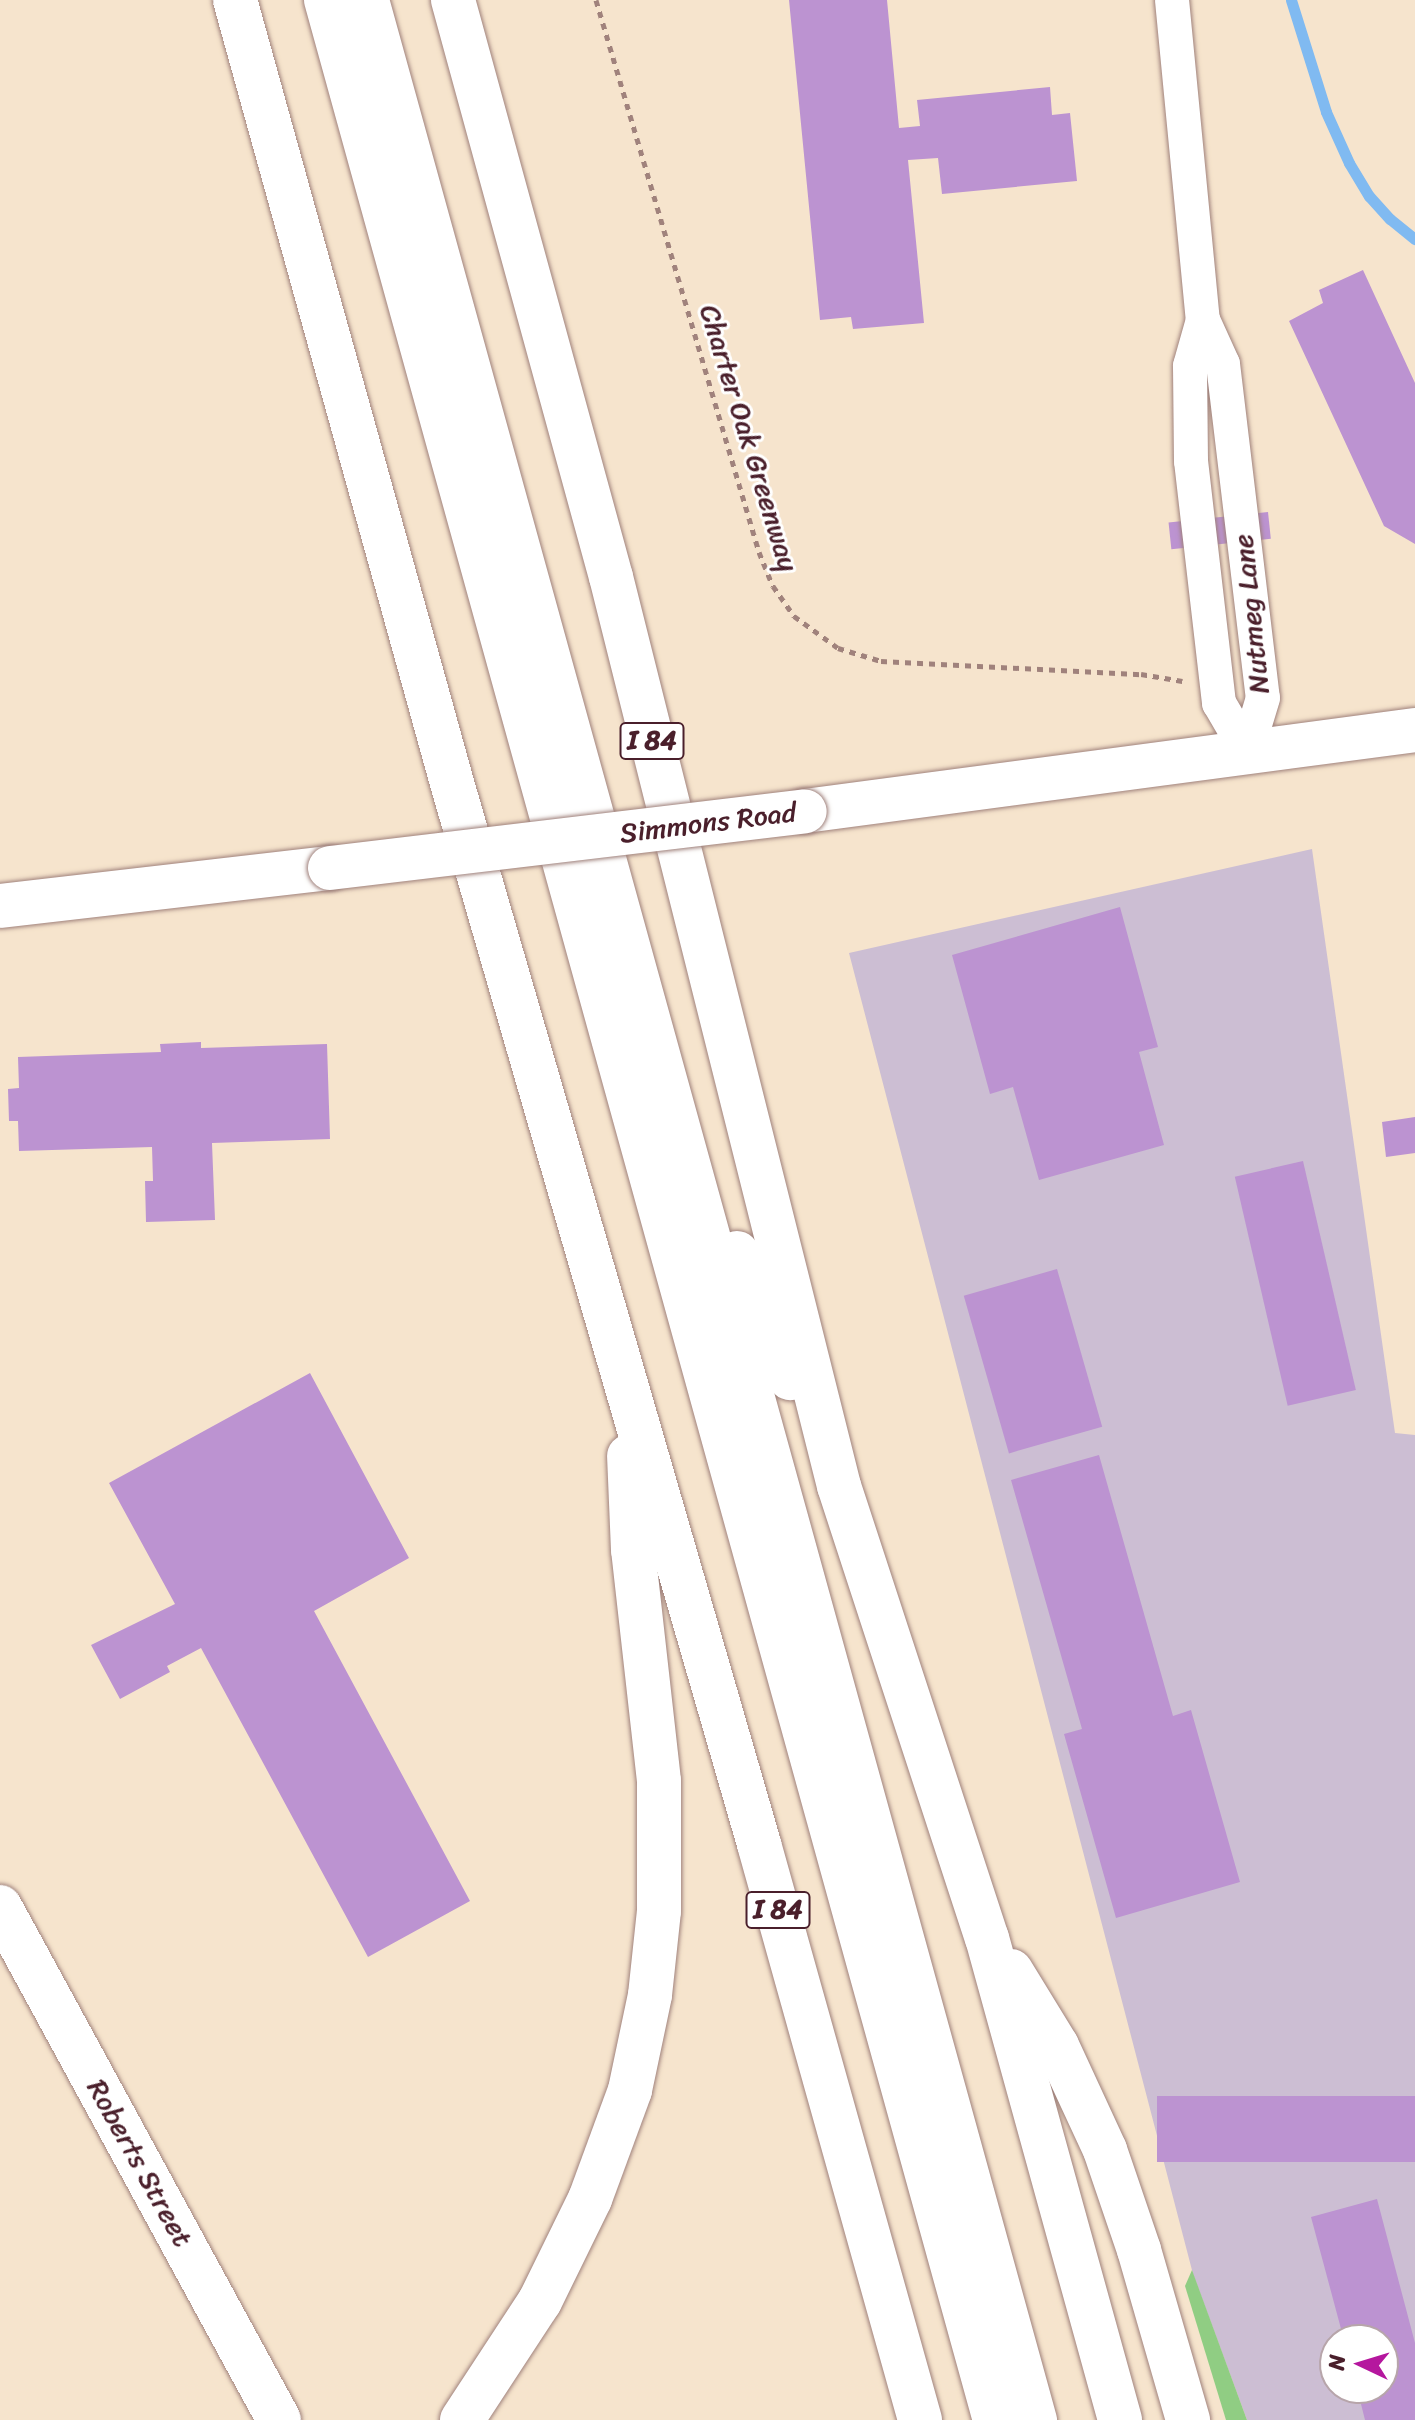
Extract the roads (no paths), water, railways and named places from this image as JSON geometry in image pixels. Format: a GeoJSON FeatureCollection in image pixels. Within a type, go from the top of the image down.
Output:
{"type":"FeatureCollection","features":[{"type":"Feature","properties":{"kind":"main road","name":"I 84"},"geometry":{"type":"LineString","coordinates":[[235,0],[452,783],[771,1885],[920,2420]]}},
{"type":"Feature","properties":{"kind":"main road"},"geometry":{"type":"LineString","coordinates":[[326,0],[995,2420]]}},
{"type":"Feature","properties":{"kind":"main road"},"geometry":{"type":"LineString","coordinates":[[367,0],[1035,2420]]}},
{"type":"Feature","properties":{"kind":"main road","name":"I 84"},"geometry":{"type":"LineString","coordinates":[[453,0],[611,577],[839,1486],[987,1938],[1120,2420]]}},
{"type":"Feature","properties":{"kind":"main road","name":"Simmons Road"},"geometry":{"type":"LineString","coordinates":[[0,906],[805,811],[1415,730]]}},
{"type":"Feature","properties":{"kind":"main road"},"geometry":{"type":"LineString","coordinates":[[684,1153],[718,1211],[839,1486]]}},
{"type":"Feature","properties":{"kind":"main road"},"geometry":{"type":"LineString","coordinates":[[462,2420],[540,2301],[590,2199],[630,2090],[650,1995],[660,1892],[659,1781],[632,1536],[630,1401]]}},
{"type":"Feature","properties":{"kind":"main road","name":"Roberts Street"},"geometry":{"type":"LineString","coordinates":[[0,1907],[279,2420]]}},
{"type":"Feature","properties":{"kind":"main road"},"geometry":{"type":"LineString","coordinates":[[987,1938],[1057,2046],[1105,2150],[1139,2250],[1188,2420]]}},
{"type":"Feature","properties":{"kind":"street","name":"Nutmeg Lane"},"geometry":{"type":"LineString","coordinates":[[1172,0],[1203,320],[1223,364],[1263,698],[1247,751]]}},
{"type":"Feature","properties":{"kind":"street","name":"Nutmeg Lane"},"geometry":{"type":"LineString","coordinates":[[1203,320],[1190,366],[1191,461],[1219,703],[1247,751]]}},
{"type":"Feature","properties":{"kind":"street"},"geometry":{"type":"LineString","coordinates":[[1190,398],[1227,401]]}},
{"type":"Feature","properties":{"kind":"waterway"},"geometry":{"type":"LineString","coordinates":[[1291,0],[1326,112],[1349,163],[1369,196],[1390,219],[1415,239]]}}]}
